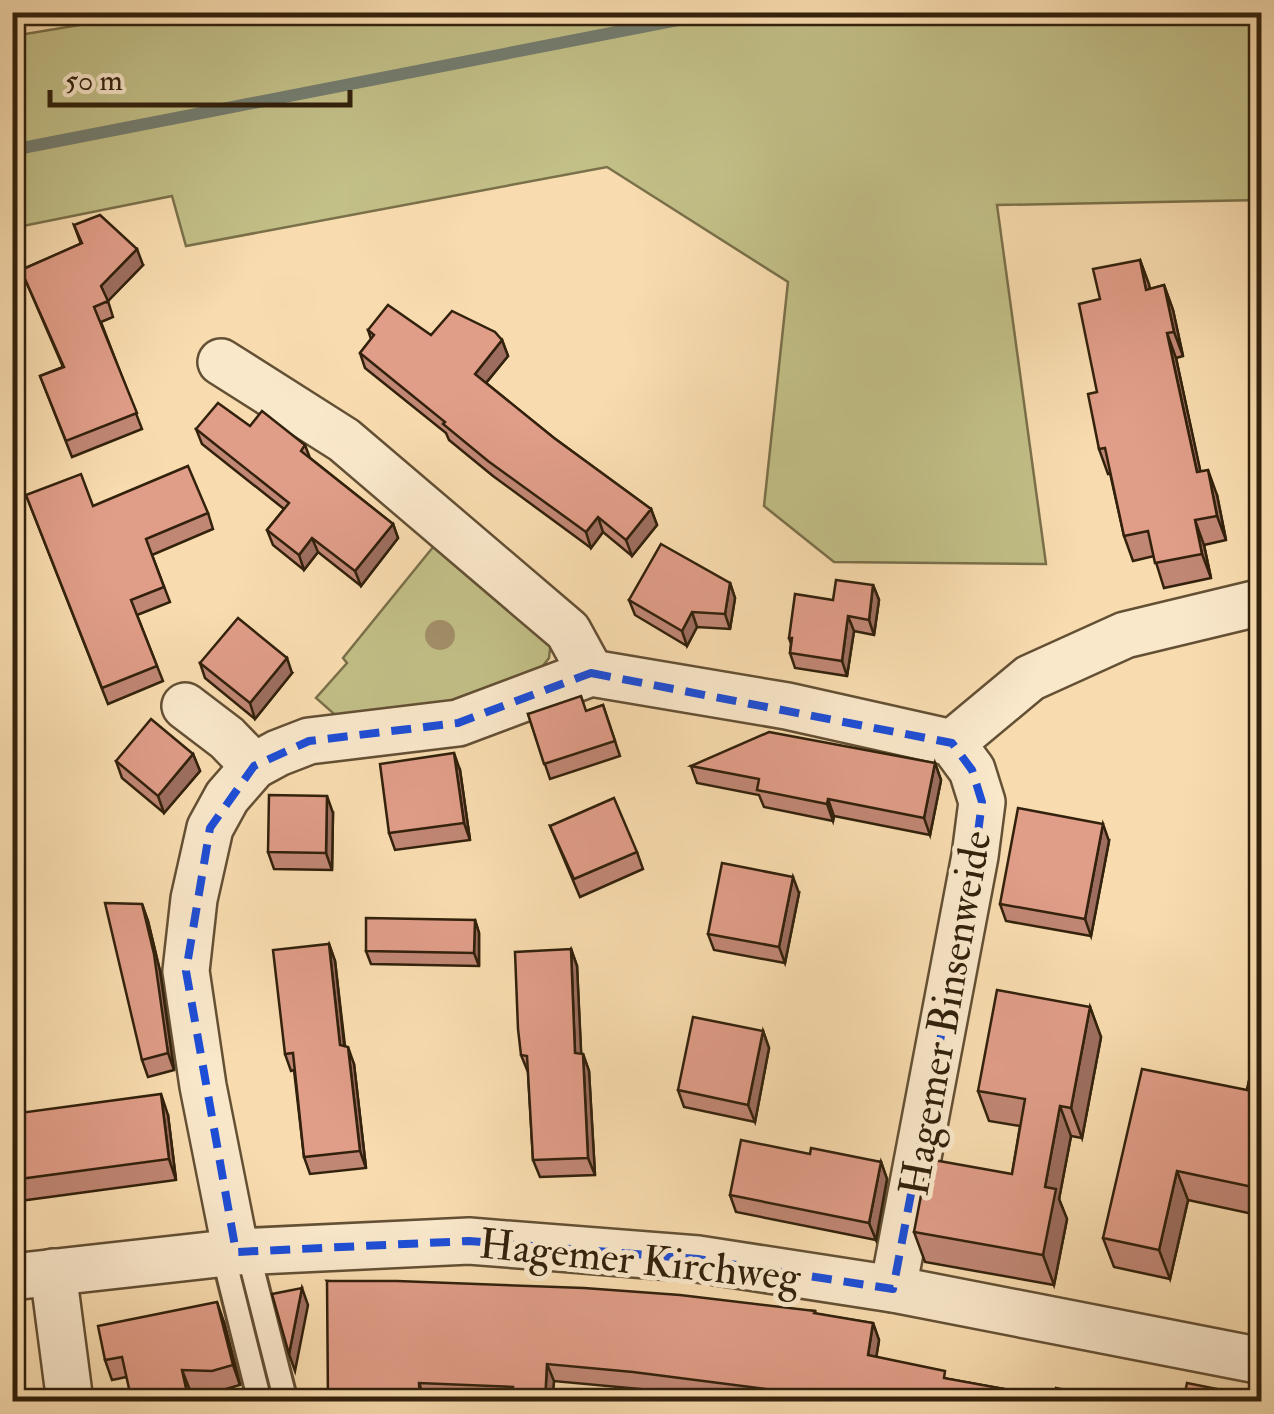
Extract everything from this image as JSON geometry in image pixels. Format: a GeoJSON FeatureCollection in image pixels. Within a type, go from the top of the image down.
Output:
{"type":"FeatureCollection","features":[{"type":"Feature","properties":{"kind":"street"},"geometry":{"type":"LineString","coordinates":[[221,362],[344,440],[568,630],[591,673]]}},
{"type":"Feature","properties":{"kind":"street"},"geometry":{"type":"LineString","coordinates":[[236,1253],[203,1086],[186,971],[194,900],[210,828],[228,797],[254,766],[309,741],[458,724],[591,673],[787,706],[952,743],[1030,678],[1125,635],[1262,602]]}},
{"type":"Feature","properties":{"kind":"street"},"geometry":{"type":"LineString","coordinates":[[185,706],[228,738],[254,766]]}},
{"type":"Feature","properties":{"kind":"street","name":"Hagemer Binsenweide"},"geometry":{"type":"LineString","coordinates":[[893,1289],[982,802],[972,770],[952,743]]}},
{"type":"Feature","properties":{"kind":"street","name":"Hagemer Kirchweg"},"geometry":{"type":"LineString","coordinates":[[33,1274],[236,1253],[469,1241],[698,1258],[893,1289],[1262,1361]]}},
{"type":"Feature","properties":{"kind":"street"},"geometry":{"type":"LineString","coordinates":[[33,1274],[70,1402]]}},
{"type":"Feature","properties":{"kind":"lane"},"geometry":{"type":"LineString","coordinates":[[236,1253],[260,1402]]}},
{"type":"Feature","properties":{"kind":"lane"},"geometry":{"type":"LineString","coordinates":[[236,1253],[286,1402]]}},
{"type":"Feature","properties":{"kind":"highlighted area"},"geometry":{"type":"Polygon","coordinates":[[[591,673],[952,743],[972,770],[982,802],[975,856],[893,1289],[698,1259],[469,1241],[236,1252],[186,971],[210,828],[254,766],[309,741],[458,723],[591,673]]]}},
{"type":"Feature","properties":{"kind":"shaded area"},"geometry":{"type":"Polygon","coordinates":[[[152,13],[1261,13],[1261,200],[997,205],[1046,564],[834,562],[764,506],[788,282],[607,167],[186,246],[172,196],[13,228],[13,36],[152,13]]]}},
{"type":"Feature","properties":{"kind":"shaded area"},"geometry":{"type":"Polygon","coordinates":[[[442,536],[551,641],[549,658],[520,685],[467,705],[342,721],[316,698],[347,663],[343,658],[442,536]]]}},
{"type":"Feature","properties":{"kind":"building"},"geometry":{"type":"Polygon","coordinates":[[[1252,212],[1262,212],[1262,322],[1254,323],[1252,212]]]}},
{"type":"Feature","properties":{"kind":"building"},"geometry":{"type":"Polygon","coordinates":[[[100,215],[137,249],[101,286],[108,301],[94,307],[137,413],[66,441],[40,376],[64,367],[21,270],[82,243],[74,225],[100,215]]]}},
{"type":"Feature","properties":{"kind":"building"},"geometry":{"type":"Polygon","coordinates":[[[1140,260],[1146,290],[1164,285],[1174,332],[1167,333],[1197,472],[1208,470],[1217,516],[1195,520],[1202,554],[1155,563],[1148,531],[1124,536],[1105,448],[1099,449],[1088,394],[1097,392],[1079,304],[1100,299],[1093,269],[1140,260]]]}},
{"type":"Feature","properties":{"kind":"building"},"geometry":{"type":"Polygon","coordinates":[[[388,305],[431,335],[452,311],[495,332],[502,340],[475,374],[651,509],[626,540],[598,517],[586,532],[488,461],[360,353],[374,335],[368,330],[388,305]]]}},
{"type":"Feature","properties":{"kind":"building"},"geometry":{"type":"Polygon","coordinates":[[[218,403],[250,426],[262,411],[305,445],[301,451],[393,524],[355,571],[312,538],[299,555],[267,530],[289,503],[196,429],[218,403]]]}},
{"type":"Feature","properties":{"kind":"building"},"geometry":{"type":"Polygon","coordinates":[[[188,466],[208,513],[146,539],[164,587],[131,600],[157,666],[102,688],[26,495],[81,474],[93,506],[188,466]]]}},
{"type":"Feature","properties":{"kind":"building"},"geometry":{"type":"Polygon","coordinates":[[[661,544],[730,583],[725,614],[692,612],[682,631],[629,600],[661,544]]]}},
{"type":"Feature","properties":{"kind":"building"},"geometry":{"type":"Polygon","coordinates":[[[836,580],[873,585],[869,620],[848,616],[842,661],[790,653],[795,594],[833,600],[836,580]]]}},
{"type":"Feature","properties":{"kind":"building"},"geometry":{"type":"Polygon","coordinates":[[[238,618],[287,658],[250,703],[200,663],[238,618]]]}},
{"type":"Feature","properties":{"kind":"building"},"geometry":{"type":"Polygon","coordinates":[[[581,696],[586,711],[603,705],[615,741],[544,764],[528,714],[581,696]]]}},
{"type":"Feature","properties":{"kind":"building"},"geometry":{"type":"Polygon","coordinates":[[[151,719],[193,754],[158,796],[116,761],[151,719]]]}},
{"type":"Feature","properties":{"kind":"building"},"geometry":{"type":"Polygon","coordinates":[[[769,732],[935,763],[924,818],[757,790],[759,779],[691,766],[769,732]]]}},
{"type":"Feature","properties":{"kind":"building"},"geometry":{"type":"Polygon","coordinates":[[[454,753],[464,823],[389,833],[380,764],[454,753]]]}},
{"type":"Feature","properties":{"kind":"building"},"geometry":{"type":"Polygon","coordinates":[[[269,795],[327,796],[326,853],[268,852],[269,795]]]}},
{"type":"Feature","properties":{"kind":"building"},"geometry":{"type":"Polygon","coordinates":[[[614,798],[637,852],[574,879],[550,826],[614,798]]]}},
{"type":"Feature","properties":{"kind":"building"},"geometry":{"type":"Polygon","coordinates":[[[1018,808],[1103,824],[1085,919],[1000,904],[1018,808]]]}},
{"type":"Feature","properties":{"kind":"building"},"geometry":{"type":"Polygon","coordinates":[[[722,863],[793,877],[779,947],[708,934],[722,863]]]}},
{"type":"Feature","properties":{"kind":"building"},"geometry":{"type":"Polygon","coordinates":[[[105,903],[142,904],[154,954],[168,1053],[142,1060],[105,903]]]}},
{"type":"Feature","properties":{"kind":"building"},"geometry":{"type":"Polygon","coordinates":[[[366,918],[475,920],[474,953],[366,951],[366,918]]]}},
{"type":"Feature","properties":{"kind":"building"},"geometry":{"type":"Polygon","coordinates":[[[329,944],[340,1045],[348,1047],[360,1151],[304,1157],[293,1053],[285,1054],[273,950],[329,944]]]}},
{"type":"Feature","properties":{"kind":"building"},"geometry":{"type":"Polygon","coordinates":[[[571,949],[575,1053],[583,1054],[588,1158],[533,1160],[527,1056],[521,1055],[518,1029],[515,952],[571,949]]]}},
{"type":"Feature","properties":{"kind":"building"},"geometry":{"type":"Polygon","coordinates":[[[997,990],[1090,1007],[1071,1108],[1060,1106],[1045,1187],[1056,1189],[1043,1255],[914,1232],[928,1159],[1012,1174],[1025,1099],[978,1091],[997,990]]]}},
{"type":"Feature","properties":{"kind":"building"},"geometry":{"type":"Polygon","coordinates":[[[693,1017],[763,1031],[748,1105],[678,1090],[693,1017]]]}},
{"type":"Feature","properties":{"kind":"building"},"geometry":{"type":"Polygon","coordinates":[[[1262,1022],[1262,1189],[1177,1171],[1159,1250],[1103,1238],[1142,1069],[1247,1090],[1262,1022]]]}},
{"type":"Feature","properties":{"kind":"building"},"geometry":{"type":"Polygon","coordinates":[[[161,1094],[169,1159],[12,1180],[12,1114],[161,1094]]]}},
{"type":"Feature","properties":{"kind":"building"},"geometry":{"type":"Polygon","coordinates":[[[741,1140],[810,1154],[811,1148],[881,1162],[869,1223],[730,1195],[741,1140]]]}},
{"type":"Feature","properties":{"kind":"building"},"geometry":{"type":"Polygon","coordinates":[[[327,1281],[584,1288],[815,1311],[873,1323],[868,1355],[945,1371],[944,1378],[1054,1398],[1056,1388],[1123,1402],[764,1402],[766,1389],[547,1364],[545,1402],[513,1401],[513,1387],[419,1383],[420,1402],[328,1402],[327,1281]]]}},
{"type":"Feature","properties":{"kind":"building"},"geometry":{"type":"Polygon","coordinates":[[[302,1288],[289,1354],[272,1294],[302,1288]]]}},
{"type":"Feature","properties":{"kind":"building"},"geometry":{"type":"Polygon","coordinates":[[[217,1302],[233,1365],[212,1371],[182,1370],[189,1402],[132,1402],[122,1357],[105,1360],[98,1326],[217,1302]]]}},
{"type":"Feature","properties":{"kind":"building"},"geometry":{"type":"Polygon","coordinates":[[[1187,1383],[1262,1398],[1262,1402],[1183,1402],[1187,1383]]]}},
{"type":"Feature","properties":{"kind":"waterway"},"geometry":{"type":"LineString","coordinates":[[12,150],[719,12]]}}]}
